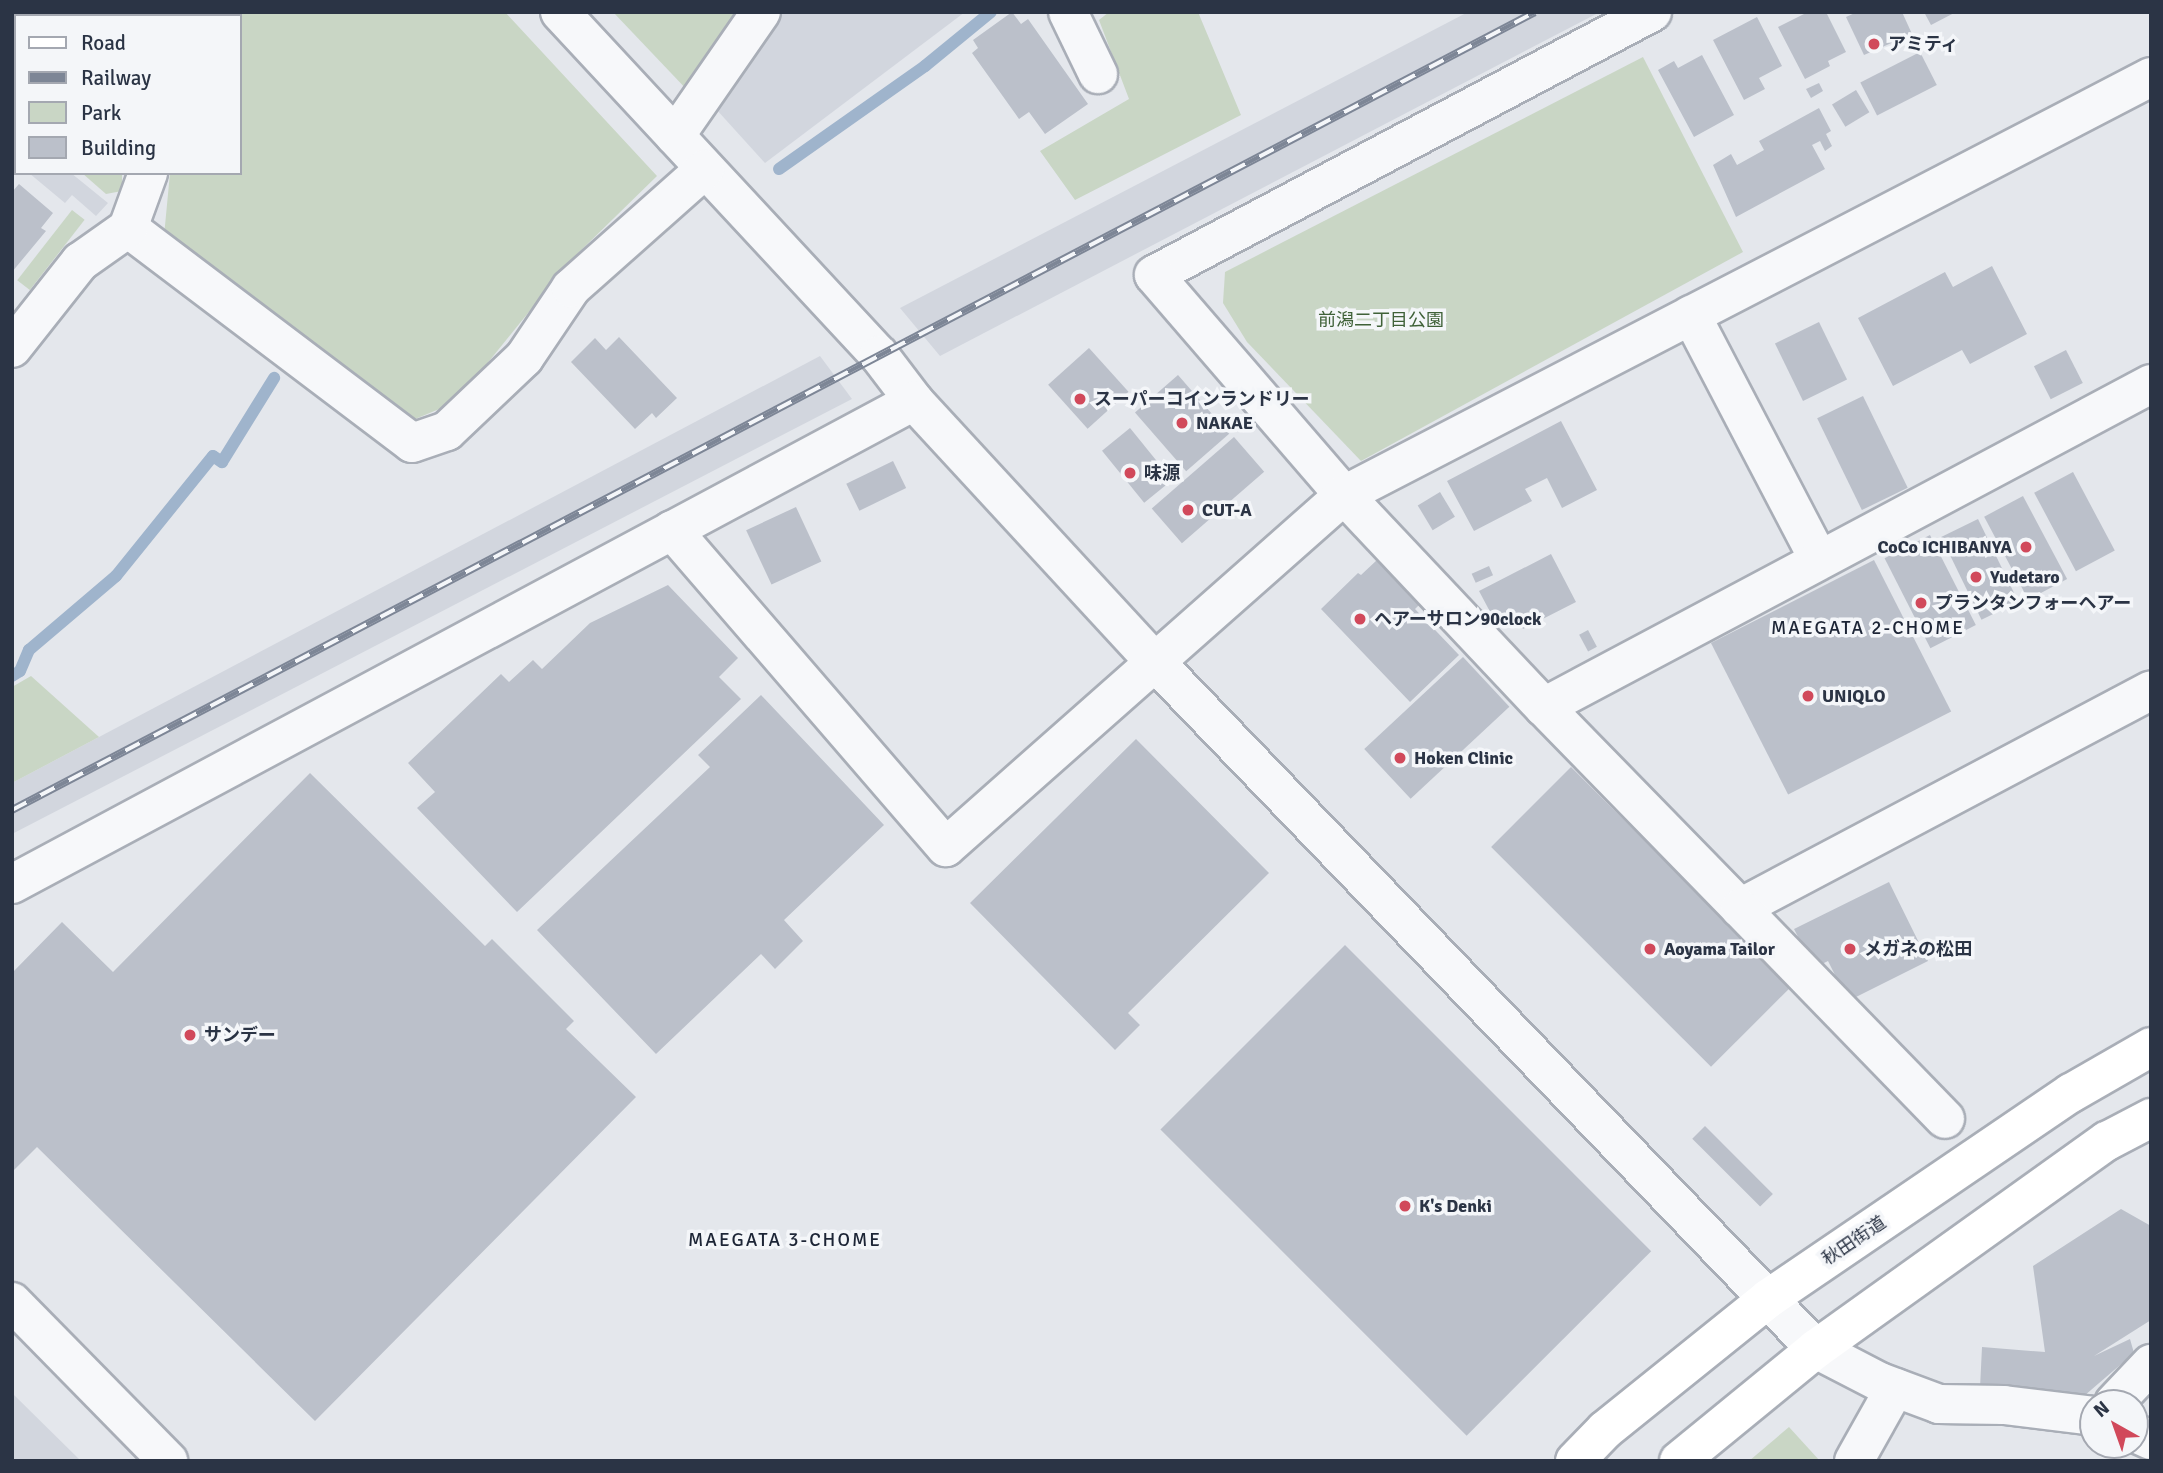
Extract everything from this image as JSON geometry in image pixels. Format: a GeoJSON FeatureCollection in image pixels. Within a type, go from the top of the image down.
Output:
{"type":"FeatureCollection","features":[{"type":"Feature","properties":{"kind":"main road","name":"秋田街道"},"geometry":{"type":"LineString","coordinates":[[1575,1461],[1605,1430],[1769,1298],[2071,1093],[2151,1047]]}},
{"type":"Feature","properties":{"kind":"main road"},"geometry":{"type":"LineString","coordinates":[[1679,1461],[1816,1349],[2107,1141],[2151,1118]]}},
{"type":"Feature","properties":{"kind":"street"},"geometry":{"type":"LineString","coordinates":[[560,12],[878,355],[914,401],[1156,663],[1816,1349],[1895,1388],[1939,1404],[2004,1405],[2079,1414]]}},
{"type":"Feature","properties":{"kind":"street"},"geometry":{"type":"LineString","coordinates":[[675,136],[761,12]]}},
{"type":"Feature","properties":{"kind":"street"},"geometry":{"type":"LineString","coordinates":[[1068,12],[1098,74]]}},
{"type":"Feature","properties":{"kind":"street"},"geometry":{"type":"LineString","coordinates":[[1652,12],[1154,275],[1345,495],[1544,708],[1945,1119]]}},
{"type":"Feature","properties":{"kind":"street"},"geometry":{"type":"LineString","coordinates":[[672,530],[946,847],[1156,663],[1196,623],[1345,495],[2151,76]]}},
{"type":"Feature","properties":{"kind":"street"},"geometry":{"type":"LineString","coordinates":[[128,228],[412,443],[447,431],[524,358],[571,288],[705,169]]}},
{"type":"Feature","properties":{"kind":"street"},"geometry":{"type":"LineString","coordinates":[[12,348],[80,262],[128,228],[147,175]]}},
{"type":"Feature","properties":{"kind":"street"},"geometry":{"type":"LineString","coordinates":[[1691,316],[1819,561]]}},
{"type":"Feature","properties":{"kind":"street"},"geometry":{"type":"LineString","coordinates":[[1544,708],[2151,384]]}},
{"type":"Feature","properties":{"kind":"street"},"geometry":{"type":"LineString","coordinates":[[12,884],[914,401]]}},
{"type":"Feature","properties":{"kind":"street"},"geometry":{"type":"LineString","coordinates":[[1740,908],[2151,690]]}},
{"type":"Feature","properties":{"kind":"street"},"geometry":{"type":"LineString","coordinates":[[12,1302],[167,1460]]}},
{"type":"Feature","properties":{"kind":"street"},"geometry":{"type":"LineString","coordinates":[[2127,1389],[2151,1364]]}},
{"type":"Feature","properties":{"kind":"street"},"geometry":{"type":"LineString","coordinates":[[1854,1461],[1895,1388]]}},
{"type":"Feature","properties":{"kind":"shaded area"},"geometry":{"type":"Polygon","coordinates":[[[781,12],[965,12],[765,163],[716,109],[781,12]]]}},
{"type":"Feature","properties":{"kind":"shaded area"},"geometry":{"type":"Polygon","coordinates":[[[1468,12],[1600,12],[940,356],[900,308],[1468,12]]]}},
{"type":"Feature","properties":{"kind":"shaded area"},"geometry":{"type":"Polygon","coordinates":[[[31,175],[73,175],[108,203],[96,216],[72,195],[65,203],[31,175]]]}},
{"type":"Feature","properties":{"kind":"shaded area"},"geometry":{"type":"Polygon","coordinates":[[[820,356],[852,399],[12,834],[12,783],[820,356]]]}},
{"type":"Feature","properties":{"kind":"shaded area"},"geometry":{"type":"Polygon","coordinates":[[[12,1393],[81,1461],[12,1461],[12,1393]]]}},
{"type":"Feature","properties":{"kind":"green space"},"geometry":{"type":"Polygon","coordinates":[[[505,12],[657,176],[570,261],[456,402],[408,422],[164,236],[170,175],[242,175],[242,14],[204,14],[505,12]]]}},
{"type":"Feature","properties":{"kind":"green space"},"geometry":{"type":"Polygon","coordinates":[[[613,12],[751,12],[690,93],[613,12]]]}},
{"type":"Feature","properties":{"kind":"green space"},"geometry":{"type":"Polygon","coordinates":[[[1109,12],[1198,12],[1241,115],[1075,200],[1040,151],[1129,99],[1099,20],[1109,12]]]}},
{"type":"Feature","properties":{"kind":"green space","name":"前潟二丁目公園"},"geometry":{"type":"Polygon","coordinates":[[[1643,57],[1743,252],[1361,461],[1247,342],[1223,303],[1225,272],[1643,57]]]}},
{"type":"Feature","properties":{"kind":"green space"},"geometry":{"type":"Polygon","coordinates":[[[84,175],[122,175],[122,191],[106,194],[84,175]]]}},
{"type":"Feature","properties":{"kind":"green space"},"geometry":{"type":"Polygon","coordinates":[[[72,210],[85,220],[30,290],[17,280],[72,210]]]}},
{"type":"Feature","properties":{"kind":"green space"},"geometry":{"type":"Polygon","coordinates":[[[31,676],[99,737],[12,783],[12,687],[31,676]]]}},
{"type":"Feature","properties":{"kind":"green space"},"geometry":{"type":"Polygon","coordinates":[[[1789,1427],[1820,1461],[1749,1461],[1789,1427]]]}},
{"type":"Feature","properties":{"kind":"building"},"geometry":{"type":"Polygon","coordinates":[[[1012,12],[1021,24],[1028,19],[1088,104],[1045,134],[1029,112],[1019,119],[972,53],[978,48],[973,40],[1012,12]]]}},
{"type":"Feature","properties":{"kind":"building"},"geometry":{"type":"Polygon","coordinates":[[[1808,12],[1826,12],[1846,52],[1828,61],[1830,66],[1805,79],[1778,27],[1808,12]]]}},
{"type":"Feature","properties":{"kind":"building","name":"アミティ"},"geometry":{"type":"Polygon","coordinates":[[[1857,12],[1902,12],[1912,34],[1864,55],[1846,17],[1857,12]]]}},
{"type":"Feature","properties":{"kind":"building"},"geometry":{"type":"Polygon","coordinates":[[[1924,12],[1956,12],[1931,25],[1924,12]]]}},
{"type":"Feature","properties":{"kind":"building"},"geometry":{"type":"Polygon","coordinates":[[[1757,17],[1782,66],[1759,78],[1765,89],[1744,100],[1713,40],[1757,17]]]}},
{"type":"Feature","properties":{"kind":"building"},"geometry":{"type":"Polygon","coordinates":[[[1920,52],[1937,85],[1877,115],[1860,82],[1920,52]]]}},
{"type":"Feature","properties":{"kind":"building"},"geometry":{"type":"Polygon","coordinates":[[[1702,55],[1734,115],[1694,137],[1658,70],[1674,61],[1678,68],[1702,55]]]}},
{"type":"Feature","properties":{"kind":"building"},"geometry":{"type":"Polygon","coordinates":[[[1819,83],[1823,91],[1811,98],[1806,89],[1819,83]]]}},
{"type":"Feature","properties":{"kind":"building"},"geometry":{"type":"Polygon","coordinates":[[[1856,90],[1869,112],[1845,127],[1832,104],[1856,90]]]}},
{"type":"Feature","properties":{"kind":"building"},"geometry":{"type":"Polygon","coordinates":[[[1819,108],[1831,131],[1826,134],[1832,146],[1825,151],[1820,141],[1812,145],[1825,169],[1736,217],[1713,165],[1731,154],[1737,165],[1764,150],[1759,141],[1819,108]]]}},
{"type":"Feature","properties":{"kind":"building"},"geometry":{"type":"Polygon","coordinates":[[[19,184],[53,213],[41,228],[46,231],[12,272],[12,192],[19,184]]]}},
{"type":"Feature","properties":{"kind":"building"},"geometry":{"type":"Polygon","coordinates":[[[1992,266],[2027,334],[1970,364],[1962,350],[1893,386],[1858,318],[1945,272],[1953,287],[1992,266]]]}},
{"type":"Feature","properties":{"kind":"building"},"geometry":{"type":"Polygon","coordinates":[[[1819,322],[1847,380],[1803,401],[1775,343],[1819,322]]]}},
{"type":"Feature","properties":{"kind":"building"},"geometry":{"type":"Polygon","coordinates":[[[619,337],[677,398],[656,418],[652,413],[635,429],[571,362],[595,338],[606,350],[619,337]]]}},
{"type":"Feature","properties":{"kind":"building"},"geometry":{"type":"Polygon","coordinates":[[[1089,348],[1128,392],[1088,429],[1048,385],[1089,348]]]}},
{"type":"Feature","properties":{"kind":"building"},"geometry":{"type":"Polygon","coordinates":[[[2066,350],[2083,383],[2051,399],[2034,366],[2066,350]]]}},
{"type":"Feature","properties":{"kind":"building","name":"NAKAE"},"geometry":{"type":"Polygon","coordinates":[[[1178,375],[1229,434],[1186,471],[1135,412],[1178,375]]]}},
{"type":"Feature","properties":{"kind":"building"},"geometry":{"type":"Polygon","coordinates":[[[1863,396],[1908,488],[1862,510],[1817,418],[1863,396]]]}},
{"type":"Feature","properties":{"kind":"building"},"geometry":{"type":"Polygon","coordinates":[[[1561,421],[1597,490],[1562,508],[1547,478],[1525,489],[1532,501],[1474,531],[1447,481],[1561,421]]]}},
{"type":"Feature","properties":{"kind":"building"},"geometry":{"type":"Polygon","coordinates":[[[1130,428],[1172,480],[1144,503],[1102,451],[1130,428]]]}},
{"type":"Feature","properties":{"kind":"building"},"geometry":{"type":"Polygon","coordinates":[[[1234,437],[1264,472],[1182,543],[1152,509],[1234,437]]]}},
{"type":"Feature","properties":{"kind":"building"},"geometry":{"type":"Polygon","coordinates":[[[893,461],[906,488],[859,511],[846,484],[893,461]]]}},
{"type":"Feature","properties":{"kind":"building"},"geometry":{"type":"Polygon","coordinates":[[[2073,472],[2115,551],[2076,571],[2034,493],[2073,472]]]}},
{"type":"Feature","properties":{"kind":"building"},"geometry":{"type":"Polygon","coordinates":[[[1440,492],[1455,517],[1433,530],[1418,505],[1440,492]]]}},
{"type":"Feature","properties":{"kind":"building"},"geometry":{"type":"Polygon","coordinates":[[[2023,496],[2067,579],[2028,600],[1984,517],[2023,496]]]}},
{"type":"Feature","properties":{"kind":"building"},"geometry":{"type":"Polygon","coordinates":[[[796,507],[821,561],[772,585],[746,530],[796,507]]]}},
{"type":"Feature","properties":{"kind":"building"},"geometry":{"type":"Polygon","coordinates":[[[1978,519],[2018,602],[1981,620],[1941,537],[1978,519]]]}},
{"type":"Feature","properties":{"kind":"building"},"geometry":{"type":"Polygon","coordinates":[[[1930,535],[1976,625],[1930,648],[1885,558],[1930,535]]]}},
{"type":"Feature","properties":{"kind":"building"},"geometry":{"type":"Polygon","coordinates":[[[1551,554],[1576,602],[1523,629],[1515,613],[1496,623],[1479,591],[1551,554]]]}},
{"type":"Feature","properties":{"kind":"building"},"geometry":{"type":"Polygon","coordinates":[[[1377,560],[1420,604],[1415,609],[1459,655],[1410,702],[1321,609],[1358,573],[1361,575],[1377,560]]]}},
{"type":"Feature","properties":{"kind":"building"},"geometry":{"type":"Polygon","coordinates":[[[1874,560],[1951,711],[1788,795],[1711,643],[1874,560]]]}},
{"type":"Feature","properties":{"kind":"building"},"geometry":{"type":"Polygon","coordinates":[[[1489,566],[1493,575],[1476,583],[1472,574],[1489,566]]]}},
{"type":"Feature","properties":{"kind":"building"},"geometry":{"type":"Polygon","coordinates":[[[668,585],[738,658],[719,677],[741,699],[517,912],[417,808],[435,792],[408,763],[501,674],[509,682],[533,660],[542,669],[590,623],[668,585]]]}},
{"type":"Feature","properties":{"kind":"building"},"geometry":{"type":"Polygon","coordinates":[[[1588,630],[1597,647],[1588,651],[1579,635],[1588,630]]]}},
{"type":"Feature","properties":{"kind":"building"},"geometry":{"type":"Polygon","coordinates":[[[1463,657],[1509,707],[1411,799],[1364,749],[1463,657]]]}},
{"type":"Feature","properties":{"kind":"building"},"geometry":{"type":"Polygon","coordinates":[[[761,695],[884,825],[784,920],[803,941],[775,969],[761,954],[656,1054],[537,930],[710,767],[698,755],[761,695]]]}},
{"type":"Feature","properties":{"kind":"building"},"geometry":{"type":"Polygon","coordinates":[[[1136,739],[1269,873],[1128,1013],[1140,1025],[1115,1050],[970,903],[1136,739]]]}},
{"type":"Feature","properties":{"kind":"building"},"geometry":{"type":"Polygon","coordinates":[[[1571,767],[1791,987],[1711,1067],[1491,847],[1571,767]]]}},
{"type":"Feature","properties":{"kind":"building"},"geometry":{"type":"Polygon","coordinates":[[[310,773],[485,946],[492,939],[574,1021],[566,1029],[636,1097],[315,1421],[37,1147],[12,1172],[12,973],[62,922],[113,972],[310,773]]]}},
{"type":"Feature","properties":{"kind":"building"},"geometry":{"type":"Polygon","coordinates":[[[1889,882],[1928,961],[1848,1001],[1828,961],[1814,968],[1794,929],[1889,882]]]}},
{"type":"Feature","properties":{"kind":"building"},"geometry":{"type":"Polygon","coordinates":[[[1345,945],[1651,1251],[1467,1436],[1160,1130],[1345,945]]]}},
{"type":"Feature","properties":{"kind":"building"},"geometry":{"type":"Polygon","coordinates":[[[1705,1126],[1773,1194],[1760,1207],[1692,1139],[1705,1126]]]}},
{"type":"Feature","properties":{"kind":"building"},"geometry":{"type":"Polygon","coordinates":[[[2121,1209],[2151,1226],[2151,1320],[2094,1356],[2130,1339],[2134,1353],[2092,1389],[2079,1389],[2079,1396],[1980,1388],[1982,1347],[2045,1352],[2033,1266],[2121,1209]]]}},
{"type":"Feature","properties":{"kind":"waterway"},"geometry":{"type":"LineString","coordinates":[[779,169],[925,66],[991,12]]}},
{"type":"Feature","properties":{"kind":"waterway"},"geometry":{"type":"LineString","coordinates":[[12,676],[20,671],[29,650],[116,576],[213,456],[222,462],[274,378]]}},
{"type":"Feature","properties":{"kind":"railway"},"geometry":{"type":"LineString","coordinates":[[12,810],[1535,12]]}},
{"type":"Feature","properties":{"kind":"place","name":"アミティ"},"geometry":{"type":"Point","coordinates":[1874,44]}},
{"type":"Feature","properties":{"kind":"place","name":"スーパーコインランドリー"},"geometry":{"type":"Point","coordinates":[1080,399]}},
{"type":"Feature","properties":{"kind":"place","name":"NAKAE"},"geometry":{"type":"Point","coordinates":[1182,423]}},
{"type":"Feature","properties":{"kind":"place","name":"味源"},"geometry":{"type":"Point","coordinates":[1130,473]}},
{"type":"Feature","properties":{"kind":"place","name":"CUT-A"},"geometry":{"type":"Point","coordinates":[1188,510]}},
{"type":"Feature","properties":{"kind":"place","name":"CoCo ICHIBANYA"},"geometry":{"type":"Point","coordinates":[2026,547]}},
{"type":"Feature","properties":{"kind":"place","name":"Yudetaro"},"geometry":{"type":"Point","coordinates":[1976,577]}},
{"type":"Feature","properties":{"kind":"place","name":"プランタンフォーヘアー"},"geometry":{"type":"Point","coordinates":[1921,603]}},
{"type":"Feature","properties":{"kind":"place","name":"ヘアーサロン90clock"},"geometry":{"type":"Point","coordinates":[1360,619]}},
{"type":"Feature","properties":{"kind":"place","name":"UNIQLO"},"geometry":{"type":"Point","coordinates":[1808,696]}},
{"type":"Feature","properties":{"kind":"place","name":"Hoken Clinic"},"geometry":{"type":"Point","coordinates":[1400,758]}},
{"type":"Feature","properties":{"kind":"place","name":"Aoyama Tailor"},"geometry":{"type":"Point","coordinates":[1650,949]}},
{"type":"Feature","properties":{"kind":"place","name":"メガネの松田"},"geometry":{"type":"Point","coordinates":[1850,949]}},
{"type":"Feature","properties":{"kind":"place","name":"サンデー"},"geometry":{"type":"Point","coordinates":[190,1035]}},
{"type":"Feature","properties":{"kind":"place","name":"K's Denki"},"geometry":{"type":"Point","coordinates":[1405,1206]}},
{"type":"Feature","properties":{"kind":"district","name":"MAEGATA 2-CHOME"},"geometry":{"type":"Point","coordinates":[1868,629]}},
{"type":"Feature","properties":{"kind":"district","name":"MAEGATA 3-CHOME"},"geometry":{"type":"Point","coordinates":[785,1241]}}]}
